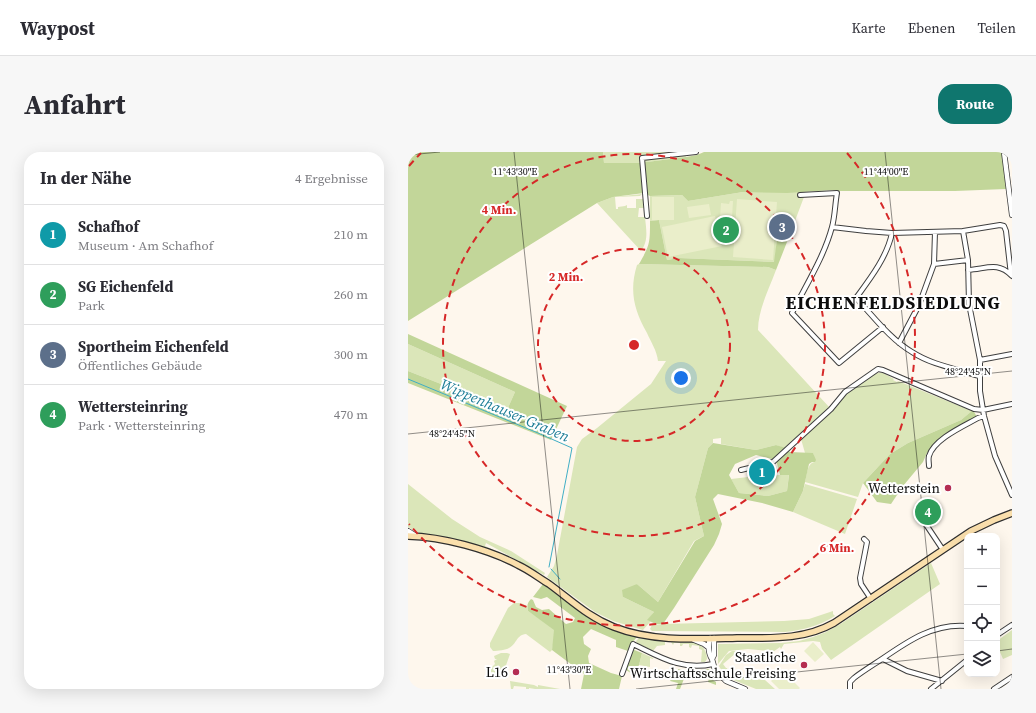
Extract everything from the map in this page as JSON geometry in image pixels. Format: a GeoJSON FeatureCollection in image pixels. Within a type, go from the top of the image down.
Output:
{"type":"FeatureCollection","features":[{"type":"Feature","properties":{"kind":"main road"},"geometry":{"type":"LineString","coordinates":[[408,536],[460,543],[518,564],[551,586],[588,614],[617,628],[636,634],[686,638],[784,638],[805,635],[834,623],[981,526],[1012,513]]}},
{"type":"Feature","properties":{"kind":"street"},"geometry":{"type":"LineString","coordinates":[[647,216],[642,158],[696,152]]}},
{"type":"Feature","properties":{"kind":"street"},"geometry":{"type":"LineString","coordinates":[[1004,152],[1012,215]]}},
{"type":"Feature","properties":{"kind":"street"},"geometry":{"type":"LineString","coordinates":[[800,196],[837,193],[832,227],[819,260],[792,312],[839,363],[883,327]]}},
{"type":"Feature","properties":{"kind":"street"},"geometry":{"type":"LineString","coordinates":[[832,227],[892,233],[963,231],[995,225],[1004,226],[1012,276]]}},
{"type":"Feature","properties":{"kind":"street"},"geometry":{"type":"LineString","coordinates":[[963,231],[968,260],[969,304],[980,360],[979,376],[984,416],[995,456],[1012,495]]}},
{"type":"Feature","properties":{"kind":"street"},"geometry":{"type":"LineString","coordinates":[[899,343],[920,305],[934,264],[935,232]]}},
{"type":"Feature","properties":{"kind":"street"},"geometry":{"type":"LineString","coordinates":[[892,233],[891,240],[881,261],[868,283],[856,298],[899,343],[911,352],[929,361],[979,376]]}},
{"type":"Feature","properties":{"kind":"street"},"geometry":{"type":"LineString","coordinates":[[934,264],[968,260]]}},
{"type":"Feature","properties":{"kind":"street"},"geometry":{"type":"LineString","coordinates":[[968,270],[996,266],[1003,268],[1012,276]]}},
{"type":"Feature","properties":{"kind":"street"},"geometry":{"type":"LineString","coordinates":[[980,360],[1012,354]]}},
{"type":"Feature","properties":{"kind":"street"},"geometry":{"type":"LineString","coordinates":[[741,470],[773,462],[831,409],[845,392],[880,369],[974,409],[983,410],[1012,404]]}},
{"type":"Feature","properties":{"kind":"street"},"geometry":{"type":"LineString","coordinates":[[929,466],[929,457],[934,447],[944,438],[984,416]]}},
{"type":"Feature","properties":{"kind":"street"},"geometry":{"type":"LineString","coordinates":[[925,523],[943,550]]}},
{"type":"Feature","properties":{"kind":"street"},"geometry":{"type":"LineString","coordinates":[[408,531],[416,536]]}},
{"type":"Feature","properties":{"kind":"street"},"geometry":{"type":"LineString","coordinates":[[864,538],[867,542],[860,578],[861,584],[871,599]]}},
{"type":"Feature","properties":{"kind":"street"},"geometry":{"type":"LineString","coordinates":[[1000,632],[1012,625]]}},
{"type":"Feature","properties":{"kind":"street"},"geometry":{"type":"LineString","coordinates":[[850,689],[850,682],[854,678],[916,636],[948,626],[964,626]]}},
{"type":"Feature","properties":{"kind":"street"},"geometry":{"type":"LineString","coordinates":[[686,638],[699,641],[708,647]]}},
{"type":"Feature","properties":{"kind":"street"},"geometry":{"type":"LineString","coordinates":[[712,638],[708,647],[716,672],[723,679],[745,689]]}},
{"type":"Feature","properties":{"kind":"street"},"geometry":{"type":"LineString","coordinates":[[712,638],[714,655],[713,662]]}},
{"type":"Feature","properties":{"kind":"street"},"geometry":{"type":"LineString","coordinates":[[622,674],[633,644],[683,666],[695,667],[713,662]]}},
{"type":"Feature","properties":{"kind":"street"},"geometry":{"type":"LineString","coordinates":[[883,658],[907,671],[942,681]]}},
{"type":"Feature","properties":{"kind":"street"},"geometry":{"type":"LineString","coordinates":[[931,689],[964,663]]}},
{"type":"Feature","properties":{"kind":"street"},"geometry":{"type":"LineString","coordinates":[[994,689],[1012,677]]}},
{"type":"Feature","properties":{"kind":"green space"},"geometry":{"type":"Polygon","coordinates":[[[408,152],[603,152],[604,163],[639,163],[686,157],[704,152],[1002,152],[1006,189],[955,191],[833,190],[787,193],[743,192],[688,201],[682,195],[650,196],[644,193],[613,197],[597,203],[408,321],[408,152]]]}},
{"type":"Feature","properties":{"kind":"green space"},"geometry":{"type":"Polygon","coordinates":[[[603,152],[684,152],[686,157],[639,163],[604,163],[603,152]]]}},
{"type":"Feature","properties":{"kind":"green space"},"geometry":{"type":"Polygon","coordinates":[[[743,192],[805,192],[787,242],[777,239],[775,262],[679,258],[667,260],[659,220],[650,221],[650,196],[682,195],[688,201],[743,192]]]}},
{"type":"Feature","properties":{"kind":"green space"},"geometry":{"type":"Polygon","coordinates":[[[642,194],[640,196],[615,197],[616,209],[627,205],[627,208],[636,208],[636,199],[643,199],[644,208],[639,208],[638,217],[645,217],[646,234],[644,247],[641,251],[597,203],[613,197],[642,194]]]}},
{"type":"Feature","properties":{"kind":"green space"},"geometry":{"type":"Polygon","coordinates":[[[652,197],[674,197],[674,220],[652,220],[652,197]]]}},
{"type":"Feature","properties":{"kind":"green space"},"geometry":{"type":"Polygon","coordinates":[[[737,199],[777,202],[773,260],[733,257],[737,199]]]}},
{"type":"Feature","properties":{"kind":"green space"},"geometry":{"type":"Polygon","coordinates":[[[730,201],[733,201],[732,218],[720,217],[721,203],[729,204],[730,201]]]}},
{"type":"Feature","properties":{"kind":"green space"},"geometry":{"type":"Polygon","coordinates":[[[709,204],[711,215],[689,218],[687,207],[709,204]]]}},
{"type":"Feature","properties":{"kind":"green space"},"geometry":{"type":"Polygon","coordinates":[[[715,216],[722,246],[668,257],[662,227],[715,216]]]}},
{"type":"Feature","properties":{"kind":"green space"},"geometry":{"type":"Polygon","coordinates":[[[659,220],[667,260],[679,258],[774,262],[777,239],[787,242],[776,270],[768,267],[639,264],[649,244],[650,221],[659,220]]]}},
{"type":"Feature","properties":{"kind":"green space"},"geometry":{"type":"Polygon","coordinates":[[[637,265],[768,267],[776,270],[762,307],[758,322],[758,330],[830,408],[787,449],[776,445],[756,450],[721,444],[721,438],[713,439],[713,443],[708,448],[695,497],[704,536],[694,541],[658,602],[637,584],[623,597],[654,612],[648,620],[651,621],[643,630],[613,621],[595,612],[547,577],[554,566],[557,555],[577,447],[582,439],[651,384],[666,361],[658,361],[655,350],[636,308],[633,283],[637,265]]]}},
{"type":"Feature","properties":{"kind":"green space"},"geometry":{"type":"Polygon","coordinates":[[[408,334],[567,406],[551,440],[408,383],[408,371],[507,410],[515,392],[408,344],[408,334]]]}},
{"type":"Feature","properties":{"kind":"green space"},"geometry":{"type":"Polygon","coordinates":[[[408,344],[515,392],[507,410],[408,371],[408,344]]]}},
{"type":"Feature","properties":{"kind":"green space"},"geometry":{"type":"Polygon","coordinates":[[[883,373],[897,382],[898,381],[972,411],[961,420],[908,443],[890,454],[863,483],[858,497],[805,482],[810,465],[815,462],[813,453],[805,453],[801,439],[832,411],[846,394],[872,375],[883,373]]]}},
{"type":"Feature","properties":{"kind":"green space"},"geometry":{"type":"Polygon","coordinates":[[[973,410],[977,417],[943,436],[934,444],[927,453],[923,462],[903,486],[891,504],[877,502],[863,483],[890,454],[908,443],[961,420],[973,410]]]}},
{"type":"Feature","properties":{"kind":"green space"},"geometry":{"type":"Polygon","coordinates":[[[713,443],[756,450],[776,445],[786,448],[790,452],[813,453],[816,460],[815,462],[809,464],[803,491],[793,512],[762,503],[718,494],[713,499],[722,524],[714,545],[663,624],[656,624],[647,620],[654,612],[623,597],[622,590],[637,584],[658,602],[695,541],[704,536],[695,497],[708,448],[713,443]],[[756,455],[735,464],[729,475],[739,493],[768,496],[787,491],[789,475],[780,475],[776,460],[756,455]]]}},
{"type":"Feature","properties":{"kind":"green space"},"geometry":{"type":"Polygon","coordinates":[[[789,474],[787,491],[768,496],[739,493],[731,479],[748,477],[749,479],[756,478],[757,481],[767,479],[767,476],[789,474]]]}},
{"type":"Feature","properties":{"kind":"green space"},"geometry":{"type":"Polygon","coordinates":[[[408,484],[452,519],[480,537],[511,551],[545,573],[544,575],[486,543],[485,546],[542,575],[458,542],[419,533],[408,527],[408,484]]]}},
{"type":"Feature","properties":{"kind":"green space"},"geometry":{"type":"Polygon","coordinates":[[[805,484],[857,499],[845,534],[793,512],[805,484]]]}},
{"type":"Feature","properties":{"kind":"green space"},"geometry":{"type":"Polygon","coordinates":[[[931,563],[940,584],[831,660],[822,649],[820,642],[813,641],[784,644],[781,649],[780,647],[773,652],[779,661],[769,651],[748,649],[729,651],[718,664],[718,644],[781,643],[799,641],[813,637],[842,623],[931,563]]]}},
{"type":"Feature","properties":{"kind":"green space"},"geometry":{"type":"Polygon","coordinates":[[[543,584],[576,609],[598,623],[610,629],[637,637],[630,645],[628,651],[616,647],[616,640],[591,629],[583,637],[584,644],[591,649],[588,656],[589,663],[611,673],[622,676],[619,689],[581,689],[584,674],[552,650],[554,630],[528,611],[527,608],[530,600],[533,600],[536,607],[542,610],[549,609],[566,624],[573,622],[575,618],[547,597],[541,599],[533,597],[543,584]]]}},
{"type":"Feature","properties":{"kind":"green space"},"geometry":{"type":"Polygon","coordinates":[[[514,603],[521,603],[527,606],[528,611],[556,630],[552,650],[550,652],[526,634],[520,636],[508,649],[493,651],[490,647],[490,643],[508,608],[514,603]]]}},
{"type":"Feature","properties":{"kind":"green space"},"geometry":{"type":"Polygon","coordinates":[[[833,611],[835,616],[817,625],[805,629],[785,632],[652,631],[650,629],[652,625],[663,624],[809,619],[833,611]]]}},
{"type":"Feature","properties":{"kind":"green space"},"geometry":{"type":"Polygon","coordinates":[[[1012,630],[1012,655],[1003,659],[1000,652],[1000,639],[1012,630]]]}},
{"type":"Feature","properties":{"kind":"green space"},"geometry":{"type":"Polygon","coordinates":[[[639,638],[679,640],[694,643],[703,648],[707,659],[705,662],[701,662],[702,650],[699,649],[699,646],[692,645],[691,648],[689,647],[689,644],[683,644],[680,646],[680,643],[674,643],[673,645],[671,642],[665,642],[665,645],[657,646],[653,651],[637,643],[636,641],[639,638]]]}},
{"type":"Feature","properties":{"kind":"green space"},"geometry":{"type":"Polygon","coordinates":[[[813,642],[824,654],[815,662],[804,651],[813,642]]]}},
{"type":"Feature","properties":{"kind":"green space"},"geometry":{"type":"Polygon","coordinates":[[[632,649],[642,653],[639,665],[634,675],[626,670],[632,649]]]}},
{"type":"Feature","properties":{"kind":"green space"},"geometry":{"type":"Polygon","coordinates":[[[732,651],[740,651],[739,657],[736,653],[723,664],[728,671],[723,673],[719,666],[726,655],[732,651]]]}},
{"type":"Feature","properties":{"kind":"green space"},"geometry":{"type":"Polygon","coordinates":[[[501,653],[510,654],[504,671],[499,671],[498,674],[491,672],[491,668],[495,664],[494,661],[497,659],[495,659],[494,656],[501,653]]]}},
{"type":"Feature","properties":{"kind":"green space"},"geometry":{"type":"Polygon","coordinates":[[[642,653],[653,658],[650,658],[650,667],[639,665],[642,653]]]}},
{"type":"Feature","properties":{"kind":"green space"},"geometry":{"type":"Polygon","coordinates":[[[678,669],[687,671],[680,689],[676,689],[678,683],[670,681],[678,669]]]}},
{"type":"Feature","properties":{"kind":"green space"},"geometry":{"type":"Polygon","coordinates":[[[709,669],[714,676],[713,680],[716,682],[716,685],[708,682],[710,675],[696,672],[695,675],[689,673],[691,671],[709,669]]]}},
{"type":"Feature","properties":{"kind":"green space"},"geometry":{"type":"Polygon","coordinates":[[[782,670],[800,688],[799,689],[779,689],[771,681],[782,670]]]}},
{"type":"Feature","properties":{"kind":"green space"},"geometry":{"type":"Polygon","coordinates":[[[728,672],[739,674],[741,677],[746,675],[748,678],[765,680],[775,689],[756,689],[731,679],[724,674],[728,672]]]}},
{"type":"Feature","properties":{"kind":"green space"},"geometry":{"type":"Polygon","coordinates":[[[510,681],[538,687],[538,685],[560,689],[526,689],[526,687],[514,686],[513,689],[511,689],[510,681]]]}},
{"type":"Feature","properties":{"kind":"waterway","name":"Wippenhauser Graben"},"geometry":{"type":"LineString","coordinates":[[408,379],[572,448],[549,567]]}},
{"type":"Feature","properties":{"kind":"waterway","name":"Wippenhauser Graben"},"geometry":{"type":"LineString","coordinates":[[551,569],[560,579]]}},
{"type":"Feature","properties":{"kind":"place","name":"Sportheim Eichenfeld"},"geometry":{"type":"Point","coordinates":[782,227]}},
{"type":"Feature","properties":{"kind":"place","name":"SG Eichenfeld"},"geometry":{"type":"Point","coordinates":[726,230]}},
{"type":"Feature","properties":{"kind":"place","name":"Schafhof"},"geometry":{"type":"Point","coordinates":[762,472]}},
{"type":"Feature","properties":{"kind":"place","name":"Wetterstein"},"geometry":{"type":"Point","coordinates":[948,488]}},
{"type":"Feature","properties":{"kind":"place","name":"Wettersteinring"},"geometry":{"type":"Point","coordinates":[928,512]}},
{"type":"Feature","properties":{"kind":"place","name":"Staatliche Wirtschaftsschule Freising"},"geometry":{"type":"Point","coordinates":[804,665]}},
{"type":"Feature","properties":{"kind":"place","name":"L16"},"geometry":{"type":"Point","coordinates":[516,672]}},
{"type":"Feature","properties":{"kind":"district","name":"EICHENFELDSIEDLUNG"},"geometry":{"type":"Point","coordinates":[893,302]}}]}
